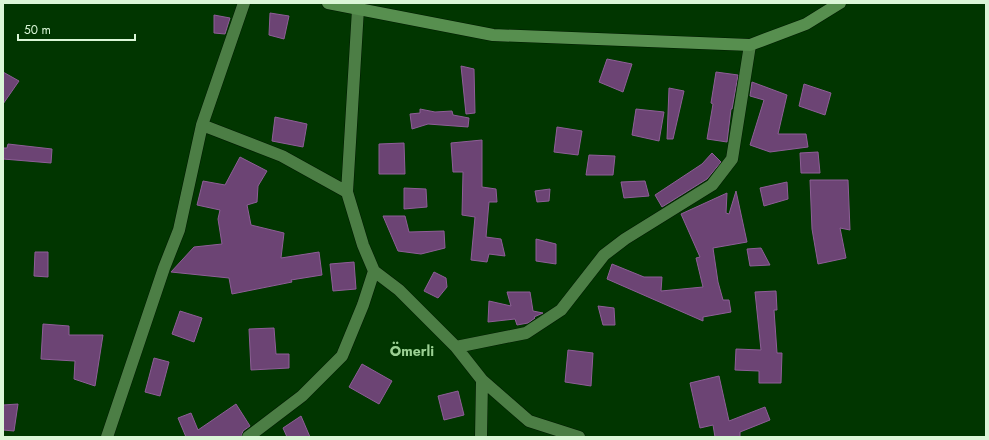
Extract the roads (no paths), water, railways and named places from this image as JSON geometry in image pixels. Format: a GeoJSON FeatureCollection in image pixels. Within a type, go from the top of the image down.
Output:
{"type":"FeatureCollection","features":[{"type":"Feature","properties":{"kind":"street"},"geometry":{"type":"LineString","coordinates":[[107,437],[164,268],[179,230],[202,125],[244,3]]}},
{"type":"Feature","properties":{"kind":"street"},"geometry":{"type":"LineString","coordinates":[[328,3],[340,4],[358,9],[493,35],[750,45],[806,24],[840,3]]}},
{"type":"Feature","properties":{"kind":"street"},"geometry":{"type":"LineString","coordinates":[[358,9],[347,192],[363,244],[374,271],[399,290],[456,347],[482,380],[529,421],[579,437]]}},
{"type":"Feature","properties":{"kind":"street"},"geometry":{"type":"LineString","coordinates":[[456,347],[526,333],[561,310],[604,255],[625,239],[712,185],[732,158],[750,45]]}},
{"type":"Feature","properties":{"kind":"street"},"geometry":{"type":"LineString","coordinates":[[202,125],[282,156],[347,192]]}},
{"type":"Feature","properties":{"kind":"street"},"geometry":{"type":"LineString","coordinates":[[248,437],[302,396],[342,356],[364,305],[374,271]]}},
{"type":"Feature","properties":{"kind":"street"},"geometry":{"type":"LineString","coordinates":[[481,437],[482,380]]}},
{"type":"Feature","properties":{"kind":"district","name":"Ömerli"},"geometry":{"type":"Point","coordinates":[412,351]}}]}
